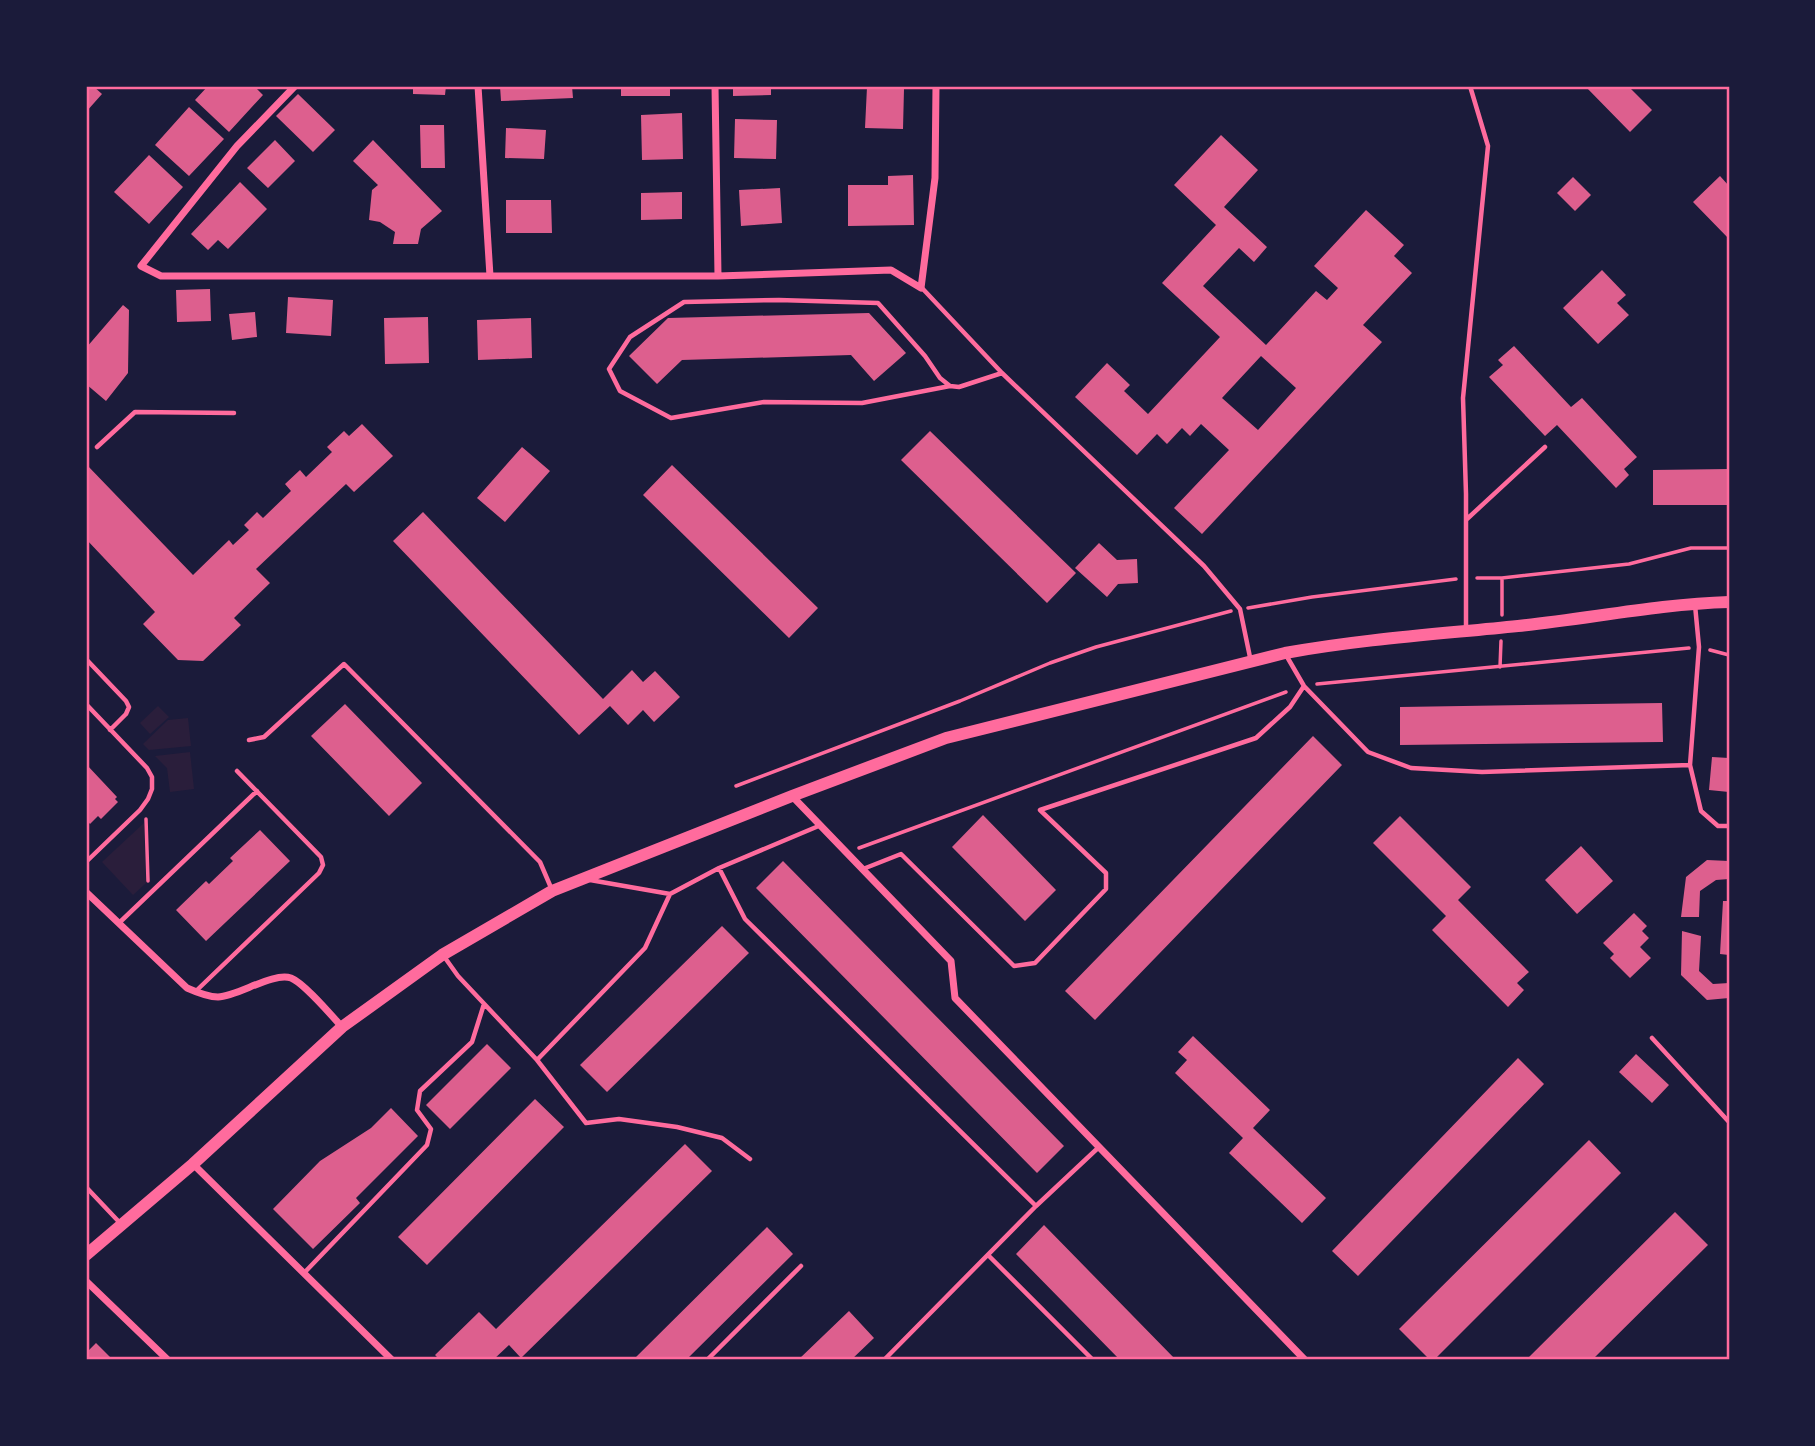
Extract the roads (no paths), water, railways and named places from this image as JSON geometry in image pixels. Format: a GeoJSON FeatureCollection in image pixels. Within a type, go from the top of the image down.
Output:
{"type":"FeatureCollection","features":[{"type":"Feature","properties":{"kind":"main road"},"geometry":{"type":"LineString","coordinates":[[86,1255],[193,1164],[342,1027],[443,955],[552,891],[582,879],[946,738],[1285,653],[1333,645],[1695,603],[1729,602]]}},
{"type":"Feature","properties":{"kind":"street"},"geometry":{"type":"LineString","coordinates":[[295,86],[237,146],[141,266],[161,276],[718,276],[891,270],[921,288],[935,178],[936,86]]}},
{"type":"Feature","properties":{"kind":"street"},"geometry":{"type":"LineString","coordinates":[[478,86],[491,276]]}},
{"type":"Feature","properties":{"kind":"street"},"geometry":{"type":"LineString","coordinates":[[715,86],[718,276]]}},
{"type":"Feature","properties":{"kind":"street"},"geometry":{"type":"LineString","coordinates":[[792,796],[951,961],[955,998],[1306,1360]]}},
{"type":"Feature","properties":{"kind":"street"},"geometry":{"type":"LineString","coordinates":[[86,892],[180,983],[195,992],[217,997],[277,978],[289,977],[299,983],[342,1027]]}},
{"type":"Feature","properties":{"kind":"street"},"geometry":{"type":"LineString","coordinates":[[193,1164],[392,1360]]}},
{"type":"Feature","properties":{"kind":"street"},"geometry":{"type":"LineString","coordinates":[[86,1281],[167,1360]]}},
{"type":"Feature","properties":{"kind":"lane"},"geometry":{"type":"LineString","coordinates":[[1466,630],[1463,398],[1488,146],[1470,86]]}},
{"type":"Feature","properties":{"kind":"lane"},"geometry":{"type":"LineString","coordinates":[[921,288],[1002,373],[1204,566],[1240,609],[1251,662]]}},
{"type":"Feature","properties":{"kind":"lane"},"geometry":{"type":"LineString","coordinates":[[950,386],[940,378],[925,356],[878,303],[779,300],[684,302],[629,338],[609,369],[620,391],[671,418],[764,402],[862,403],[950,386],[959,387],[1002,373]]}},
{"type":"Feature","properties":{"kind":"lane"},"geometry":{"type":"LineString","coordinates":[[97,447],[135,412],[234,413]]}},
{"type":"Feature","properties":{"kind":"lane"},"geometry":{"type":"LineString","coordinates":[[1466,519],[1545,447]]}},
{"type":"Feature","properties":{"kind":"lane"},"geometry":{"type":"LineString","coordinates":[[1695,603],[1699,647],[1690,765],[1701,811],[1718,826],[1729,826]]}},
{"type":"Feature","properties":{"kind":"lane"},"geometry":{"type":"LineString","coordinates":[[1285,653],[1304,685],[1368,752],[1411,768],[1482,772],[1690,765]]}},
{"type":"Feature","properties":{"kind":"lane"},"geometry":{"type":"LineString","coordinates":[[86,659],[129,707],[126,714],[110,730]]}},
{"type":"Feature","properties":{"kind":"lane"},"geometry":{"type":"LineString","coordinates":[[249,740],[264,737],[344,664],[540,862],[552,891]]}},
{"type":"Feature","properties":{"kind":"lane"},"geometry":{"type":"LineString","coordinates":[[863,869],[901,854],[1014,966],[1034,963],[1106,889],[1106,873],[1040,810],[1256,738],[1290,708],[1304,685]]}},
{"type":"Feature","properties":{"kind":"lane"},"geometry":{"type":"LineString","coordinates":[[86,704],[148,768],[152,777],[152,789],[145,803],[86,862]]}},
{"type":"Feature","properties":{"kind":"lane"},"geometry":{"type":"LineString","coordinates":[[195,992],[319,873],[323,865],[321,857],[236,771]]}},
{"type":"Feature","properties":{"kind":"lane"},"geometry":{"type":"LineString","coordinates":[[118,923],[257,791]]}},
{"type":"Feature","properties":{"kind":"lane"},"geometry":{"type":"LineString","coordinates":[[537,1060],[645,948],[670,894],[719,868],[821,825]]}},
{"type":"Feature","properties":{"kind":"lane"},"geometry":{"type":"LineString","coordinates":[[719,868],[745,919],[1037,1206]]}},
{"type":"Feature","properties":{"kind":"lane"},"geometry":{"type":"LineString","coordinates":[[582,879],[670,894]]}},
{"type":"Feature","properties":{"kind":"lane"},"geometry":{"type":"LineString","coordinates":[[443,955],[458,976],[537,1060],[586,1123],[619,1119],[677,1127],[722,1138],[750,1159]]}},
{"type":"Feature","properties":{"kind":"lane"},"geometry":{"type":"LineString","coordinates":[[304,1273],[428,1145],[431,1129],[417,1110],[420,1091],[472,1042],[484,1004]]}},
{"type":"Feature","properties":{"kind":"lane"},"geometry":{"type":"LineString","coordinates":[[1652,1038],[1729,1122]]}},
{"type":"Feature","properties":{"kind":"lane"},"geometry":{"type":"LineString","coordinates":[[884,1360],[1099,1147]]}},
{"type":"Feature","properties":{"kind":"lane"},"geometry":{"type":"LineString","coordinates":[[86,1187],[121,1224]]}},
{"type":"Feature","properties":{"kind":"lane"},"geometry":{"type":"LineString","coordinates":[[989,1255],[1093,1360]]}},
{"type":"Feature","properties":{"kind":"lane"},"geometry":{"type":"LineString","coordinates":[[707,1360],[800,1266]]}}]}
